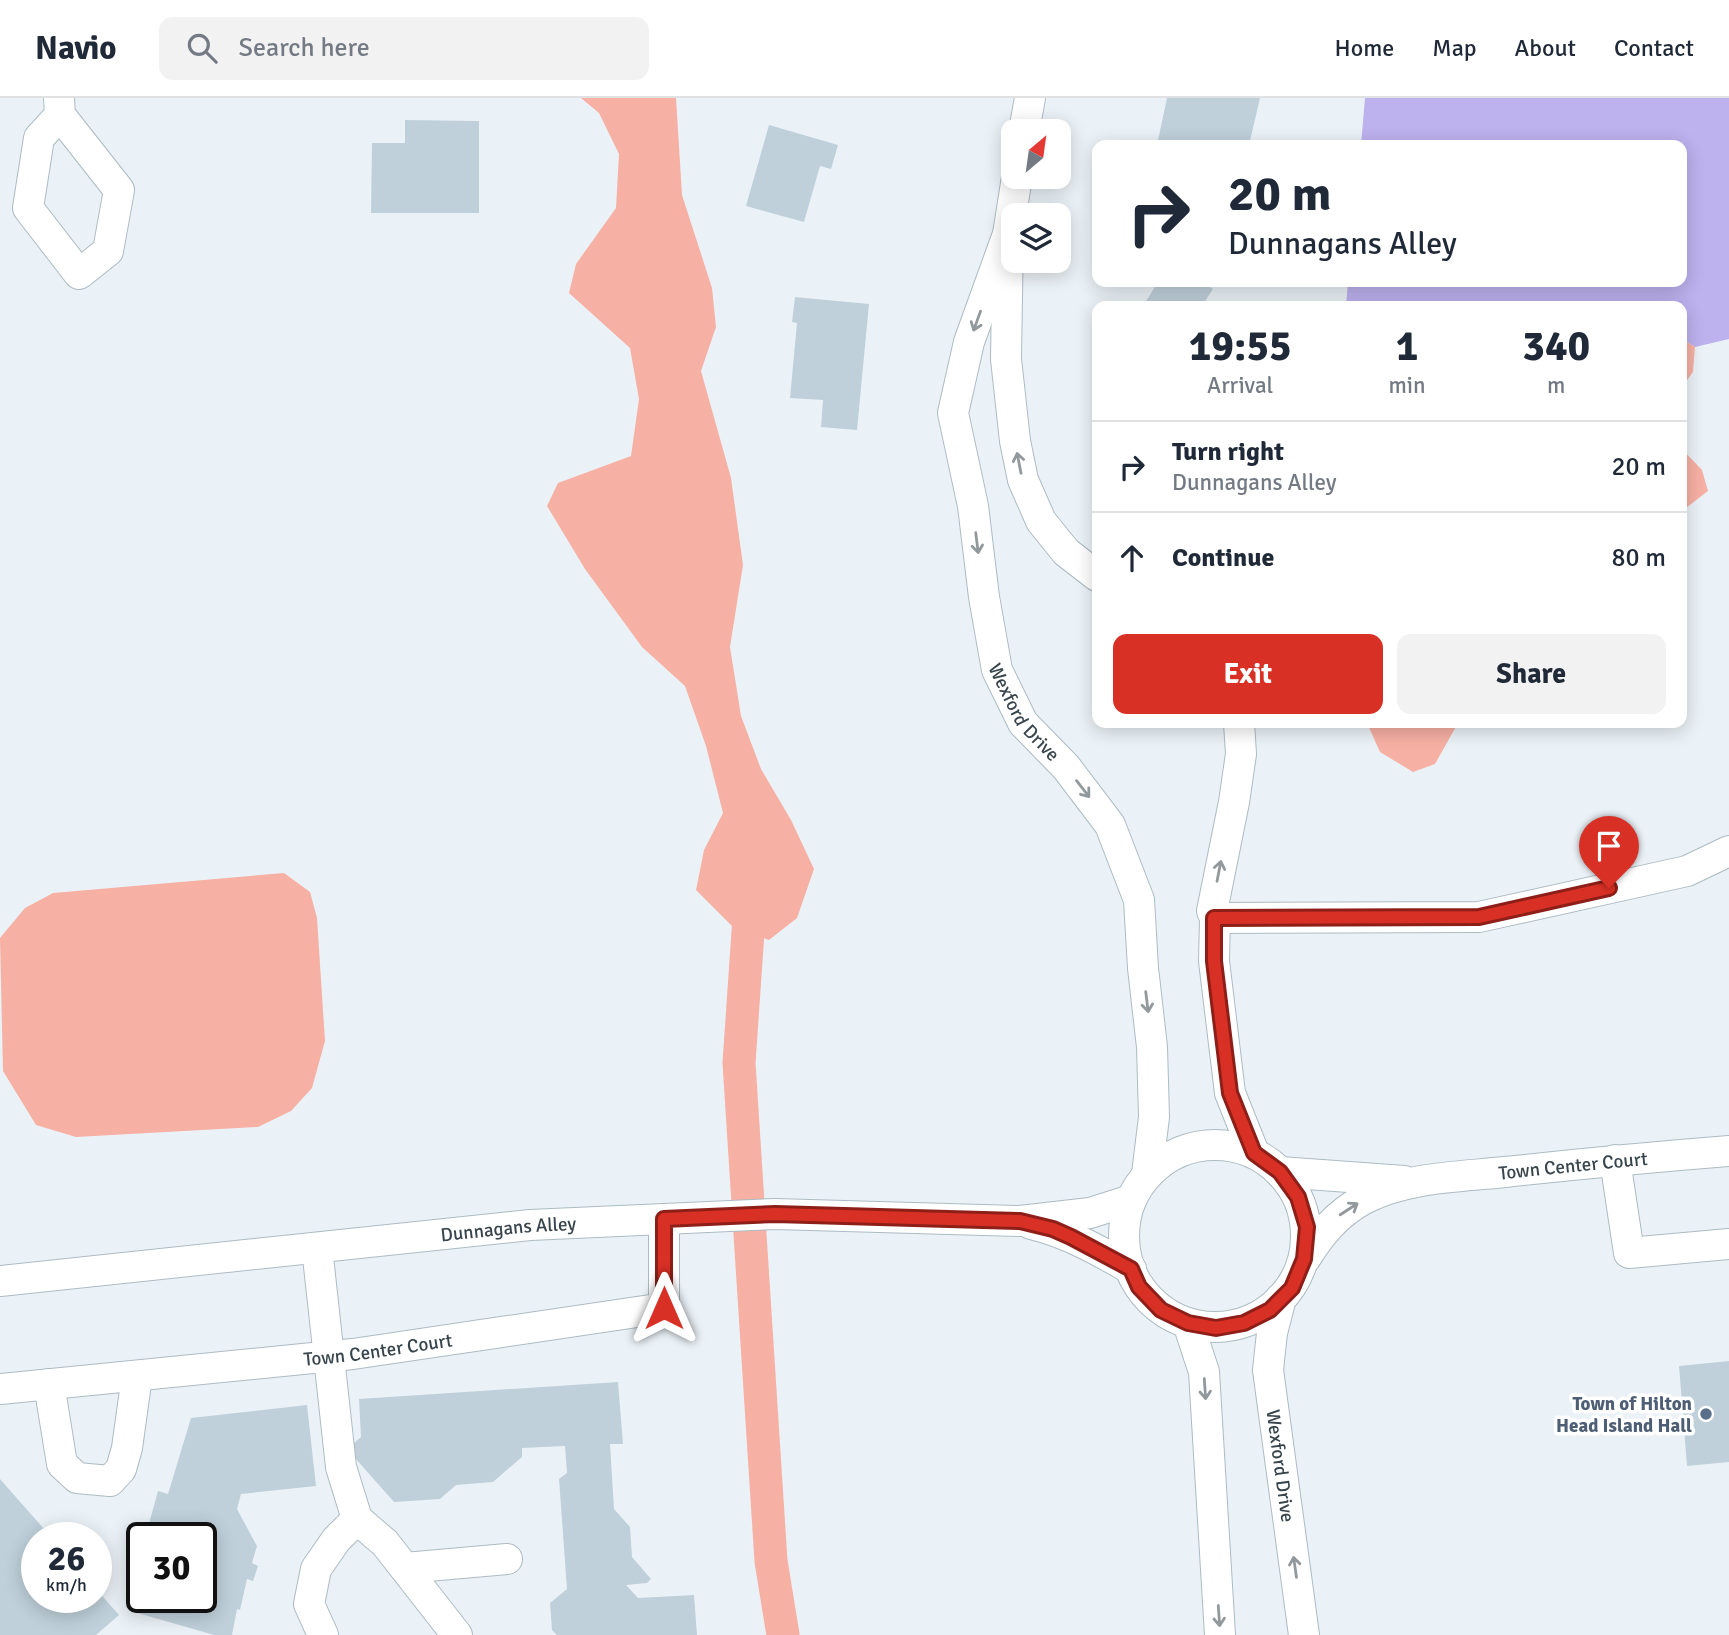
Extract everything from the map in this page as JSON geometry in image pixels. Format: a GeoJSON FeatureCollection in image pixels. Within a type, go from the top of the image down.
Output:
{"type":"FeatureCollection","features":[{"type":"Feature","properties":{"kind":"street"},"geometry":{"type":"LineString","coordinates":[[1026,119],[1030,98]]}},
{"type":"Feature","properties":{"kind":"street"},"geometry":{"type":"LineString","coordinates":[[60,107],[119,190],[108,251],[79,274],[28,208],[39,138],[60,107]]}},
{"type":"Feature","properties":{"kind":"street","name":"Wexford Drive"},"geometry":{"type":"LineString","coordinates":[[1001,253],[969,342],[953,414],[972,506],[997,670],[1023,723],[1066,767],[1110,825],[1139,900],[1143,968],[1153,1047],[1154,1117],[1147,1174]]}},
{"type":"Feature","properties":{"kind":"street","name":"Wexford Drive"},"geometry":{"type":"LineString","coordinates":[[1007,273],[1006,359],[1015,441],[1023,480],[1041,521],[1066,552],[1092,572]]}},
{"type":"Feature","properties":{"kind":"street"},"geometry":{"type":"LineString","coordinates":[[1239,728],[1241,754],[1234,802],[1212,911],[1214,961],[1230,1093],[1254,1153]]}},
{"type":"Feature","properties":{"kind":"street"},"geometry":{"type":"LineString","coordinates":[[1214,918],[1479,917],[1687,871],[1729,851]]}},
{"type":"Feature","properties":{"kind":"street","name":"Wexford Drive"},"geometry":{"type":"LineString","coordinates":[[1226,1145],[1254,1153],[1280,1172],[1298,1197],[1307,1227],[1304,1259],[1292,1288],[1270,1310],[1244,1323],[1216,1328],[1188,1323],[1161,1310],[1139,1287],[1126,1260],[1124,1230],[1131,1200],[1147,1174],[1170,1156],[1197,1147],[1226,1145]]}},
{"type":"Feature","properties":{"kind":"street","name":"Town Center Court"},"geometry":{"type":"LineString","coordinates":[[1415,1182],[1615,1160],[1729,1151]]}},
{"type":"Feature","properties":{"kind":"street"},"geometry":{"type":"LineString","coordinates":[[1615,1160],[1629,1254],[1729,1244]]}},
{"type":"Feature","properties":{"kind":"street"},"geometry":{"type":"LineString","coordinates":[[1280,1172],[1415,1182]]}},
{"type":"Feature","properties":{"kind":"street"},"geometry":{"type":"LineString","coordinates":[[1304,1259],[1323,1230],[1343,1212],[1367,1198],[1415,1182]]}},
{"type":"Feature","properties":{"kind":"street"},"geometry":{"type":"LineString","coordinates":[[1020,1221],[1090,1213],[1131,1200]]}},
{"type":"Feature","properties":{"kind":"street","name":"Dunnagans Alley"},"geometry":{"type":"LineString","coordinates":[[0,1281],[530,1224],[775,1214],[1020,1221]]}},
{"type":"Feature","properties":{"kind":"street","name":"Town Center Court"},"geometry":{"type":"LineString","coordinates":[[0,1389],[328,1356],[664,1308],[664,1219]]}},
{"type":"Feature","properties":{"kind":"street"},"geometry":{"type":"LineString","coordinates":[[1020,1221],[1053,1229],[1131,1269]]}},
{"type":"Feature","properties":{"kind":"street"},"geometry":{"type":"LineString","coordinates":[[317,1248],[341,1467],[357,1520],[385,1543],[457,1635]]}},
{"type":"Feature","properties":{"kind":"street","name":"Wexford Drive"},"geometry":{"type":"LineString","coordinates":[[1281,1298],[1272,1333],[1268,1370],[1304,1635]]}},
{"type":"Feature","properties":{"kind":"street"},"geometry":{"type":"LineString","coordinates":[[1188,1323],[1204,1372],[1220,1635]]}},
{"type":"Feature","properties":{"kind":"street"},"geometry":{"type":"LineString","coordinates":[[49,1384],[62,1464],[77,1478],[110,1481],[121,1469],[127,1448],[137,1376]]}},
{"type":"Feature","properties":{"kind":"street"},"geometry":{"type":"LineString","coordinates":[[313,1628],[309,1604],[316,1569],[336,1540],[357,1520]]}},
{"type":"Feature","properties":{"kind":"street"},"geometry":{"type":"LineString","coordinates":[[405,1568],[506,1559]]}},
{"type":"Feature","properties":{"kind":"shaded area"},"geometry":{"type":"Polygon","coordinates":[[[581,98],[676,98],[682,195],[712,288],[716,327],[701,371],[731,478],[743,565],[730,647],[741,716],[761,769],[791,820],[814,869],[797,918],[769,940],[733,927],[696,890],[704,850],[723,813],[706,746],[685,686],[642,647],[585,569],[547,506],[558,483],[631,456],[639,399],[630,348],[569,293],[576,264],[616,208],[619,154],[599,113],[581,98]]]}},
{"type":"Feature","properties":{"kind":"shaded area"},"geometry":{"type":"Polygon","coordinates":[[[1365,98],[1729,98],[1729,339],[1695,347],[1687,342],[1687,301],[1346,301],[1348,287],[1687,287],[1687,140],[1361,140],[1365,98]]]}},
{"type":"Feature","properties":{"kind":"shaded area"},"geometry":{"type":"Polygon","coordinates":[[[1687,342],[1695,347],[1693,372],[1687,380],[1687,342]]]}},
{"type":"Feature","properties":{"kind":"shaded area"},"geometry":{"type":"Polygon","coordinates":[[[1687,454],[1702,470],[1708,491],[1687,507],[1687,454]]]}},
{"type":"Feature","properties":{"kind":"shaded area"},"geometry":{"type":"Polygon","coordinates":[[[1369,728],[1455,728],[1435,764],[1413,772],[1380,752],[1369,728]]]}},
{"type":"Feature","properties":{"kind":"shaded area"},"geometry":{"type":"Polygon","coordinates":[[[284,873],[310,892],[317,918],[325,1041],[312,1088],[291,1111],[258,1127],[76,1137],[36,1125],[3,1071],[0,938],[25,908],[53,893],[284,873]]]}},
{"type":"Feature","properties":{"kind":"building"},"geometry":{"type":"Polygon","coordinates":[[[1167,98],[1260,98],[1250,140],[1158,140],[1167,98]]]}},
{"type":"Feature","properties":{"kind":"building"},"geometry":{"type":"Polygon","coordinates":[[[405,120],[479,121],[479,213],[371,213],[372,143],[405,143],[405,120]]]}},
{"type":"Feature","properties":{"kind":"building"},"geometry":{"type":"Polygon","coordinates":[[[769,125],[838,145],[831,169],[820,166],[804,222],[746,206],[769,125]]]}},
{"type":"Feature","properties":{"kind":"building"},"geometry":{"type":"Polygon","coordinates":[[[1155,287],[1213,289],[1205,301],[1146,301],[1155,287]]]}},
{"type":"Feature","properties":{"kind":"building"},"geometry":{"type":"Polygon","coordinates":[[[795,297],[869,304],[857,430],[821,427],[823,400],[790,398],[797,323],[792,322],[795,297]]]}},
{"type":"Feature","properties":{"kind":"building","name":"Town of Hilton Head Island Hall"},"geometry":{"type":"Polygon","coordinates":[[[1729,1361],[1729,1462],[1687,1466],[1679,1366],[1729,1361]]]}},
{"type":"Feature","properties":{"kind":"building"},"geometry":{"type":"Polygon","coordinates":[[[618,1382],[623,1444],[610,1444],[614,1509],[630,1527],[632,1557],[651,1579],[647,1583],[626,1585],[638,1598],[694,1595],[697,1635],[557,1635],[552,1630],[550,1603],[567,1589],[559,1479],[567,1473],[565,1446],[522,1448],[522,1457],[493,1482],[456,1485],[440,1499],[394,1502],[347,1449],[361,1437],[359,1399],[618,1382]]]}},
{"type":"Feature","properties":{"kind":"building"},"geometry":{"type":"Polygon","coordinates":[[[307,1405],[316,1486],[241,1494],[237,1509],[257,1546],[252,1563],[258,1566],[253,1581],[247,1579],[232,1635],[214,1635],[137,1613],[217,1613],[217,1522],[149,1522],[158,1491],[168,1494],[191,1418],[307,1405]]]}},
{"type":"Feature","properties":{"kind":"building"},"geometry":{"type":"Polygon","coordinates":[[[0,1479],[38,1522],[21,1522],[21,1613],[112,1613],[112,1607],[119,1615],[96,1635],[0,1635],[0,1479]]]}},
{"type":"Feature","properties":{"kind":"waterway"},"geometry":{"type":"LineString","coordinates":[[751,888],[739,1063],[771,1561],[783,1635]]}},
{"type":"Feature","properties":{"kind":"place","name":"Town of Hilton Head Island Hall"},"geometry":{"type":"Point","coordinates":[1706,1414]}},
{"type":"Feature","properties":{"kind":"route"},"geometry":{"type":"LineString","coordinates":[[664,1308],[664,1219],[775,1214],[1020,1221],[1053,1229],[1088,1244],[1131,1269],[1139,1287],[1161,1310],[1188,1323],[1216,1328],[1244,1323],[1270,1310],[1292,1288],[1304,1259],[1307,1227],[1298,1197],[1280,1172],[1254,1153],[1230,1093],[1214,961],[1214,918],[1479,917],[1609,888]]}}]}
